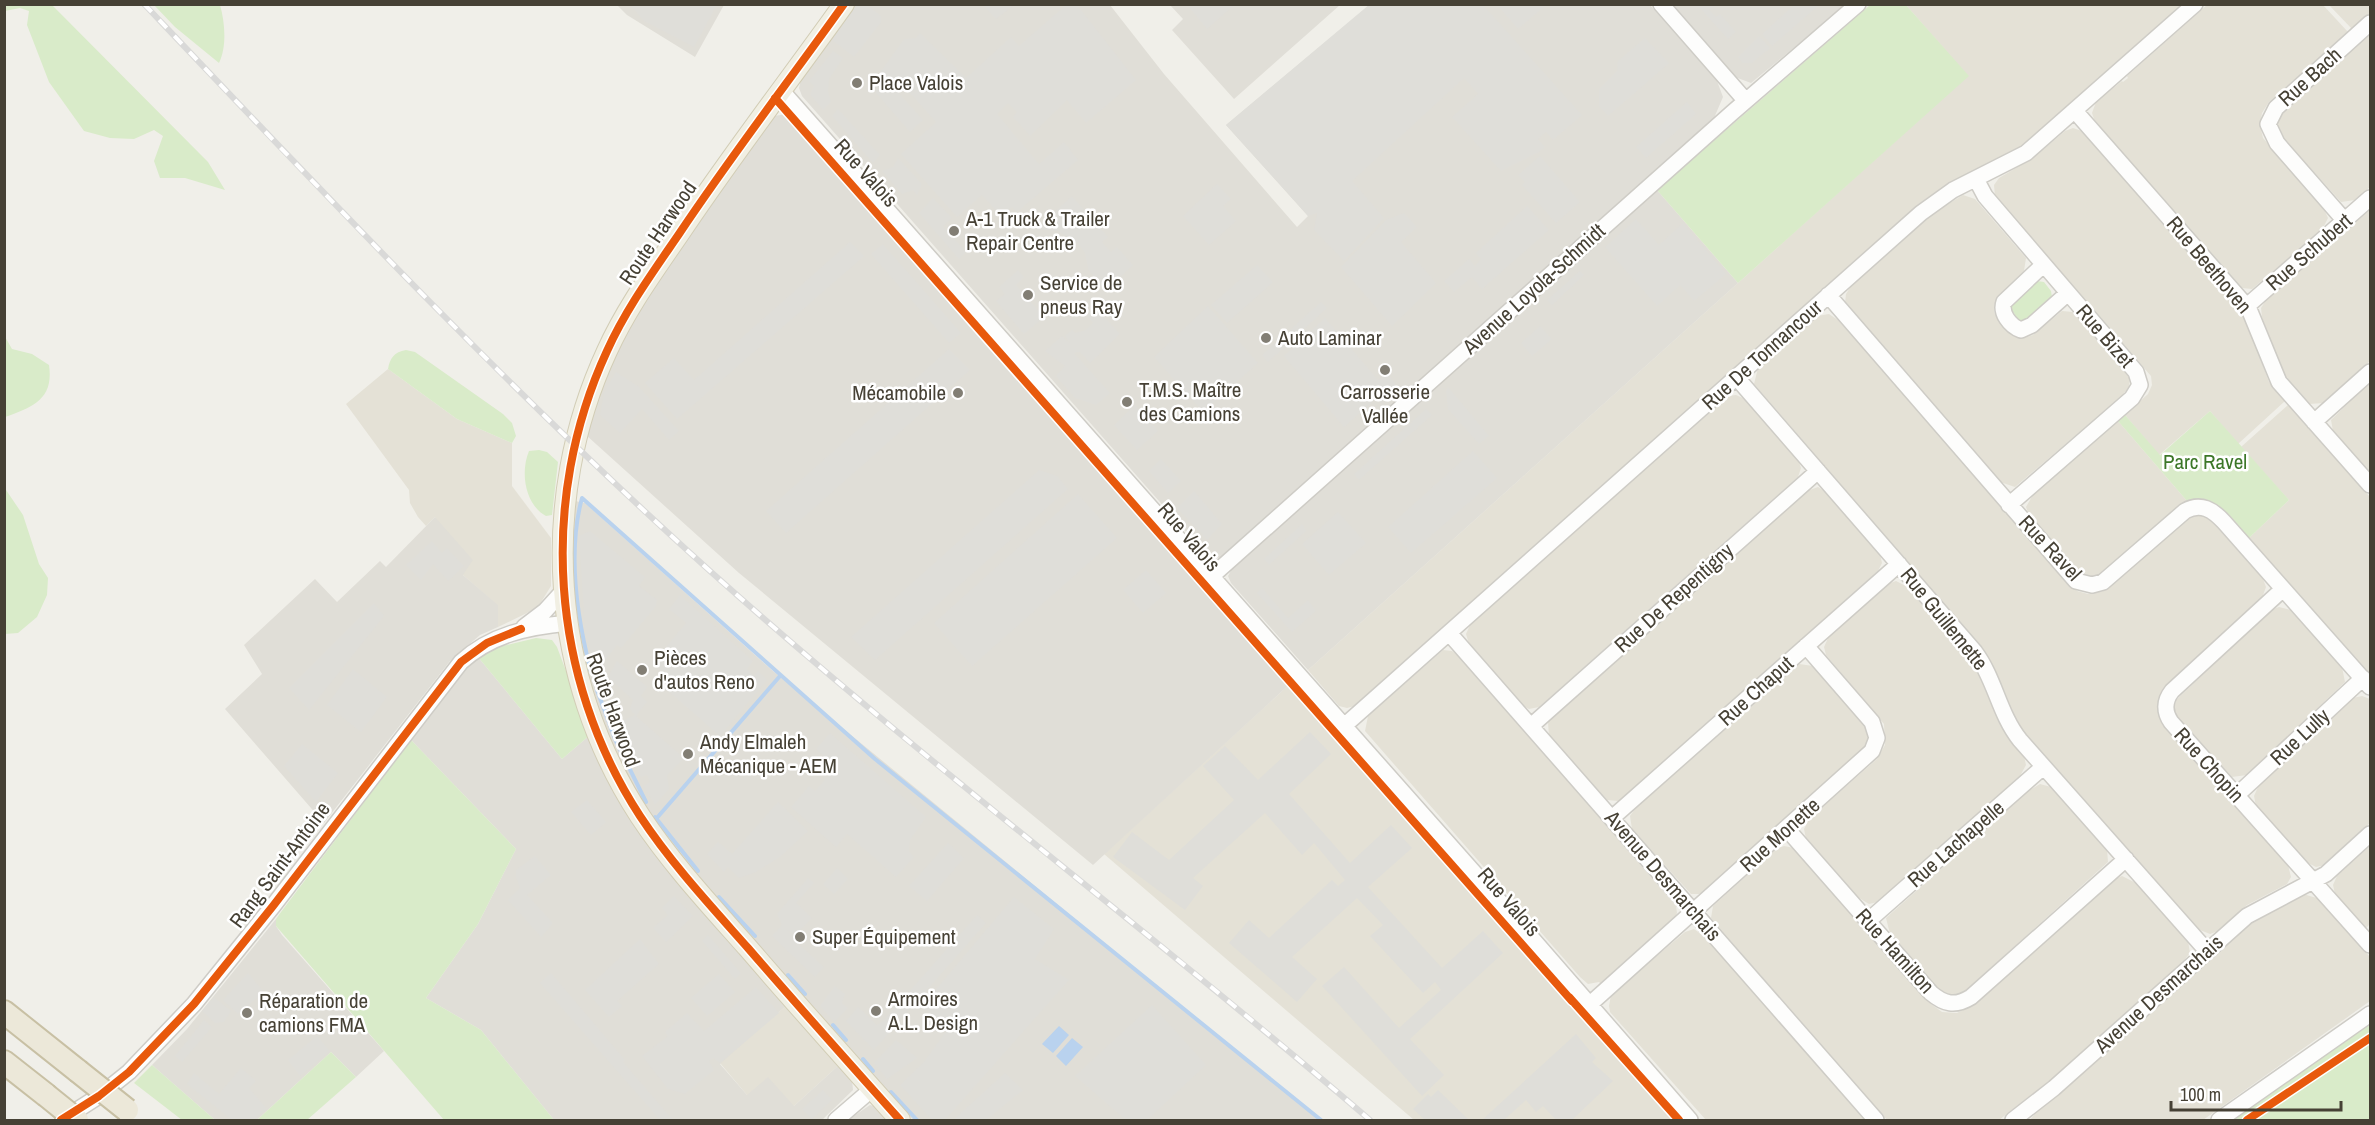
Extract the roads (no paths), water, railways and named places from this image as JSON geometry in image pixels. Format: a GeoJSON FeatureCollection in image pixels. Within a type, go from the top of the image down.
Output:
{"type":"FeatureCollection","features":[{"type":"Feature","properties":{"kind":"highway"},"geometry":{"type":"LineString","coordinates":[[4,1012],[133,1115]]}},
{"type":"Feature","properties":{"kind":"highway"},"geometry":{"type":"LineString","coordinates":[[4,1062],[77,1120]]}},
{"type":"Feature","properties":{"kind":"main road","name":"Route Harwood"},"geometry":{"type":"LineString","coordinates":[[844,4],[656,266],[603,360],[588,398],[570,465],[562,537],[564,590],[578,674],[595,726],[612,765],[639,814],[705,900],[900,1120]]}},
{"type":"Feature","properties":{"kind":"street"},"geometry":{"type":"LineString","coordinates":[[1661,4],[1745,100]]}},
{"type":"Feature","properties":{"kind":"street","name":"Avenue Loyola-Schmidt"},"geometry":{"type":"LineString","coordinates":[[1212,576],[1745,100],[1858,4]]}},
{"type":"Feature","properties":{"kind":"street","name":"Rue De Tonnancour"},"geometry":{"type":"LineString","coordinates":[[1344,726],[1927,208],[2026,153],[2195,4]]}},
{"type":"Feature","properties":{"kind":"street","name":"Rue Bach"},"geometry":{"type":"LineString","coordinates":[[2345,221],[2274,139],[2269,120],[2282,102],[2370,23]]}},
{"type":"Feature","properties":{"kind":"street","name":"Rue Valois"},"geometry":{"type":"LineString","coordinates":[[781,90],[1690,1120]]}},
{"type":"Feature","properties":{"kind":"street","name":"Rue Beethoven"},"geometry":{"type":"LineString","coordinates":[[2076,111],[2247,306],[2277,379],[2370,485]]}},
{"type":"Feature","properties":{"kind":"street","name":"Rue Bizet"},"geometry":{"type":"LineString","coordinates":[[1976,179],[1985,196],[2140,378],[2140,386],[2125,404],[2009,505]]}},
{"type":"Feature","properties":{"kind":"street","name":"Rue Schubert"},"geometry":{"type":"LineString","coordinates":[[2247,306],[2370,198]]}},
{"type":"Feature","properties":{"kind":"street"},"geometry":{"type":"LineString","coordinates":[[2043,265],[2004,302],[2003,312],[2013,325],[2018,329],[2028,328],[2068,293]]}},
{"type":"Feature","properties":{"kind":"street","name":"Rue Ravel"},"geometry":{"type":"LineString","coordinates":[[1828,295],[2071,576],[2081,583],[2092,585],[2110,576],[2188,509],[2209,509],[2218,515],[2367,683]]}},
{"type":"Feature","properties":{"kind":"street"},"geometry":{"type":"LineString","coordinates":[[2314,422],[2370,372]]}},
{"type":"Feature","properties":{"kind":"street","name":"Rue Guillemette"},"geometry":{"type":"LineString","coordinates":[[1737,378],[1976,652],[1989,676],[2009,724],[2043,767],[2207,951]]}},
{"type":"Feature","properties":{"kind":"street","name":"Rue De Repentigny"},"geometry":{"type":"LineString","coordinates":[[1531,726],[1818,471]]}},
{"type":"Feature","properties":{"kind":"street","name":"Rue Chaput"},"geometry":{"type":"LineString","coordinates":[[1612,818],[1899,564]]}},
{"type":"Feature","properties":{"kind":"street","name":"Rue Chopin"},"geometry":{"type":"LineString","coordinates":[[2283,589],[2172,691],[2166,702],[2166,711],[2171,722],[2370,945]]}},
{"type":"Feature","properties":{"kind":"street","name":"Rang Saint-Antoine"},"geometry":{"type":"LineString","coordinates":[[522,629],[545,611],[564,590]]}},
{"type":"Feature","properties":{"kind":"street","name":"Rang Saint-Antoine"},"geometry":{"type":"LineString","coordinates":[[61,1120],[99,1096],[129,1072],[194,1004],[273,906],[459,664],[487,643],[522,629],[568,622]]}},
{"type":"Feature","properties":{"kind":"street","name":"Avenue Desmarchais"},"geometry":{"type":"LineString","coordinates":[[1449,633],[1876,1120]]}},
{"type":"Feature","properties":{"kind":"street","name":"Rue Monette"},"geometry":{"type":"LineString","coordinates":[[1589,1005],[1869,756],[1877,738],[1869,718],[1806,646]]}},
{"type":"Feature","properties":{"kind":"street","name":"Rue Lully"},"geometry":{"type":"LineString","coordinates":[[2237,795],[2367,683]]}},
{"type":"Feature","properties":{"kind":"street","name":"Rue Lachapelle"},"geometry":{"type":"LineString","coordinates":[[1868,921],[2043,767]]}},
{"type":"Feature","properties":{"kind":"street","name":"Rue Hamilton"},"geometry":{"type":"LineString","coordinates":[[1787,829],[1931,993],[1944,1002],[1957,1003],[1975,993],[2126,859]]}},
{"type":"Feature","properties":{"kind":"street"},"geometry":{"type":"LineString","coordinates":[[2313,880],[2326,874],[2370,834]]}},
{"type":"Feature","properties":{"kind":"street","name":"Avenue Desmarchais"},"geometry":{"type":"LineString","coordinates":[[2013,1120],[2066,1077],[2256,909],[2313,880]]}},
{"type":"Feature","properties":{"kind":"street"},"geometry":{"type":"LineString","coordinates":[[2219,1120],[2370,1014]]}},
{"type":"Feature","properties":{"kind":"street"},"geometry":{"type":"LineString","coordinates":[[836,1120],[872,1089]]}},
{"type":"Feature","properties":{"kind":"water"},"geometry":{"type":"Polygon","coordinates":[[[1059,1026],[1069,1035],[1053,1053],[1042,1044],[1059,1026]]]}},
{"type":"Feature","properties":{"kind":"water"},"geometry":{"type":"Polygon","coordinates":[[[1072,1038],[1083,1047],[1066,1066],[1056,1056],[1072,1038]]]}},
{"type":"Feature","properties":{"kind":"waterway"},"geometry":{"type":"LineString","coordinates":[[591,672],[578,608],[576,585],[575,541],[582,498],[875,759],[1321,1120]]}},
{"type":"Feature","properties":{"kind":"waterway"},"geometry":{"type":"LineString","coordinates":[[656,819],[780,676]]}},
{"type":"Feature","properties":{"kind":"waterway"},"geometry":{"type":"LineString","coordinates":[[597,690],[616,741],[646,802]]}},
{"type":"Feature","properties":{"kind":"waterway"},"geometry":{"type":"LineString","coordinates":[[655,817],[698,871]]}},
{"type":"Feature","properties":{"kind":"waterway"},"geometry":{"type":"LineString","coordinates":[[719,897],[755,936]]}},
{"type":"Feature","properties":{"kind":"waterway"},"geometry":{"type":"LineString","coordinates":[[788,975],[805,994]]}},
{"type":"Feature","properties":{"kind":"waterway"},"geometry":{"type":"LineString","coordinates":[[833,1025],[846,1040]]}},
{"type":"Feature","properties":{"kind":"waterway"},"geometry":{"type":"LineString","coordinates":[[863,1059],[873,1071]]}},
{"type":"Feature","properties":{"kind":"waterway"},"geometry":{"type":"LineString","coordinates":[[891,1092],[917,1120]]}},
{"type":"Feature","properties":{"kind":"railway"},"geometry":{"type":"LineString","coordinates":[[144,4],[421,293],[563,434],[710,571],[872,711],[1205,982],[1370,1120]]}},
{"type":"Feature","properties":{"kind":"place","name":"Place Valois"},"geometry":{"type":"Point","coordinates":[857,83]}},
{"type":"Feature","properties":{"kind":"place","name":"A-1 Truck & Trailer Repair Centre"},"geometry":{"type":"Point","coordinates":[954,231]}},
{"type":"Feature","properties":{"kind":"place","name":"Service de pneus Ray"},"geometry":{"type":"Point","coordinates":[1028,295]}},
{"type":"Feature","properties":{"kind":"place","name":"Auto Laminar"},"geometry":{"type":"Point","coordinates":[1266,338]}},
{"type":"Feature","properties":{"kind":"place","name":"Carrosserie Vallée"},"geometry":{"type":"Point","coordinates":[1385,370]}},
{"type":"Feature","properties":{"kind":"place","name":"Mécamobile"},"geometry":{"type":"Point","coordinates":[958,393]}},
{"type":"Feature","properties":{"kind":"place","name":"T.M.S. Maître des Camions"},"geometry":{"type":"Point","coordinates":[1127,402]}},
{"type":"Feature","properties":{"kind":"place","name":"Pièces d'autos Reno"},"geometry":{"type":"Point","coordinates":[642,670]}},
{"type":"Feature","properties":{"kind":"place","name":"Andy Elmaleh Mécanique - AEM"},"geometry":{"type":"Point","coordinates":[688,754]}},
{"type":"Feature","properties":{"kind":"place","name":"Super Équipement"},"geometry":{"type":"Point","coordinates":[800,937]}},
{"type":"Feature","properties":{"kind":"place","name":"Armoires A.L. Design"},"geometry":{"type":"Point","coordinates":[876,1011]}},
{"type":"Feature","properties":{"kind":"place","name":"Réparation de camions FMA"},"geometry":{"type":"Point","coordinates":[247,1013]}},
{"type":"Feature","properties":{"kind":"park label","name":"Parc Ravel"},"geometry":{"type":"Point","coordinates":[2205,462]}}]}
